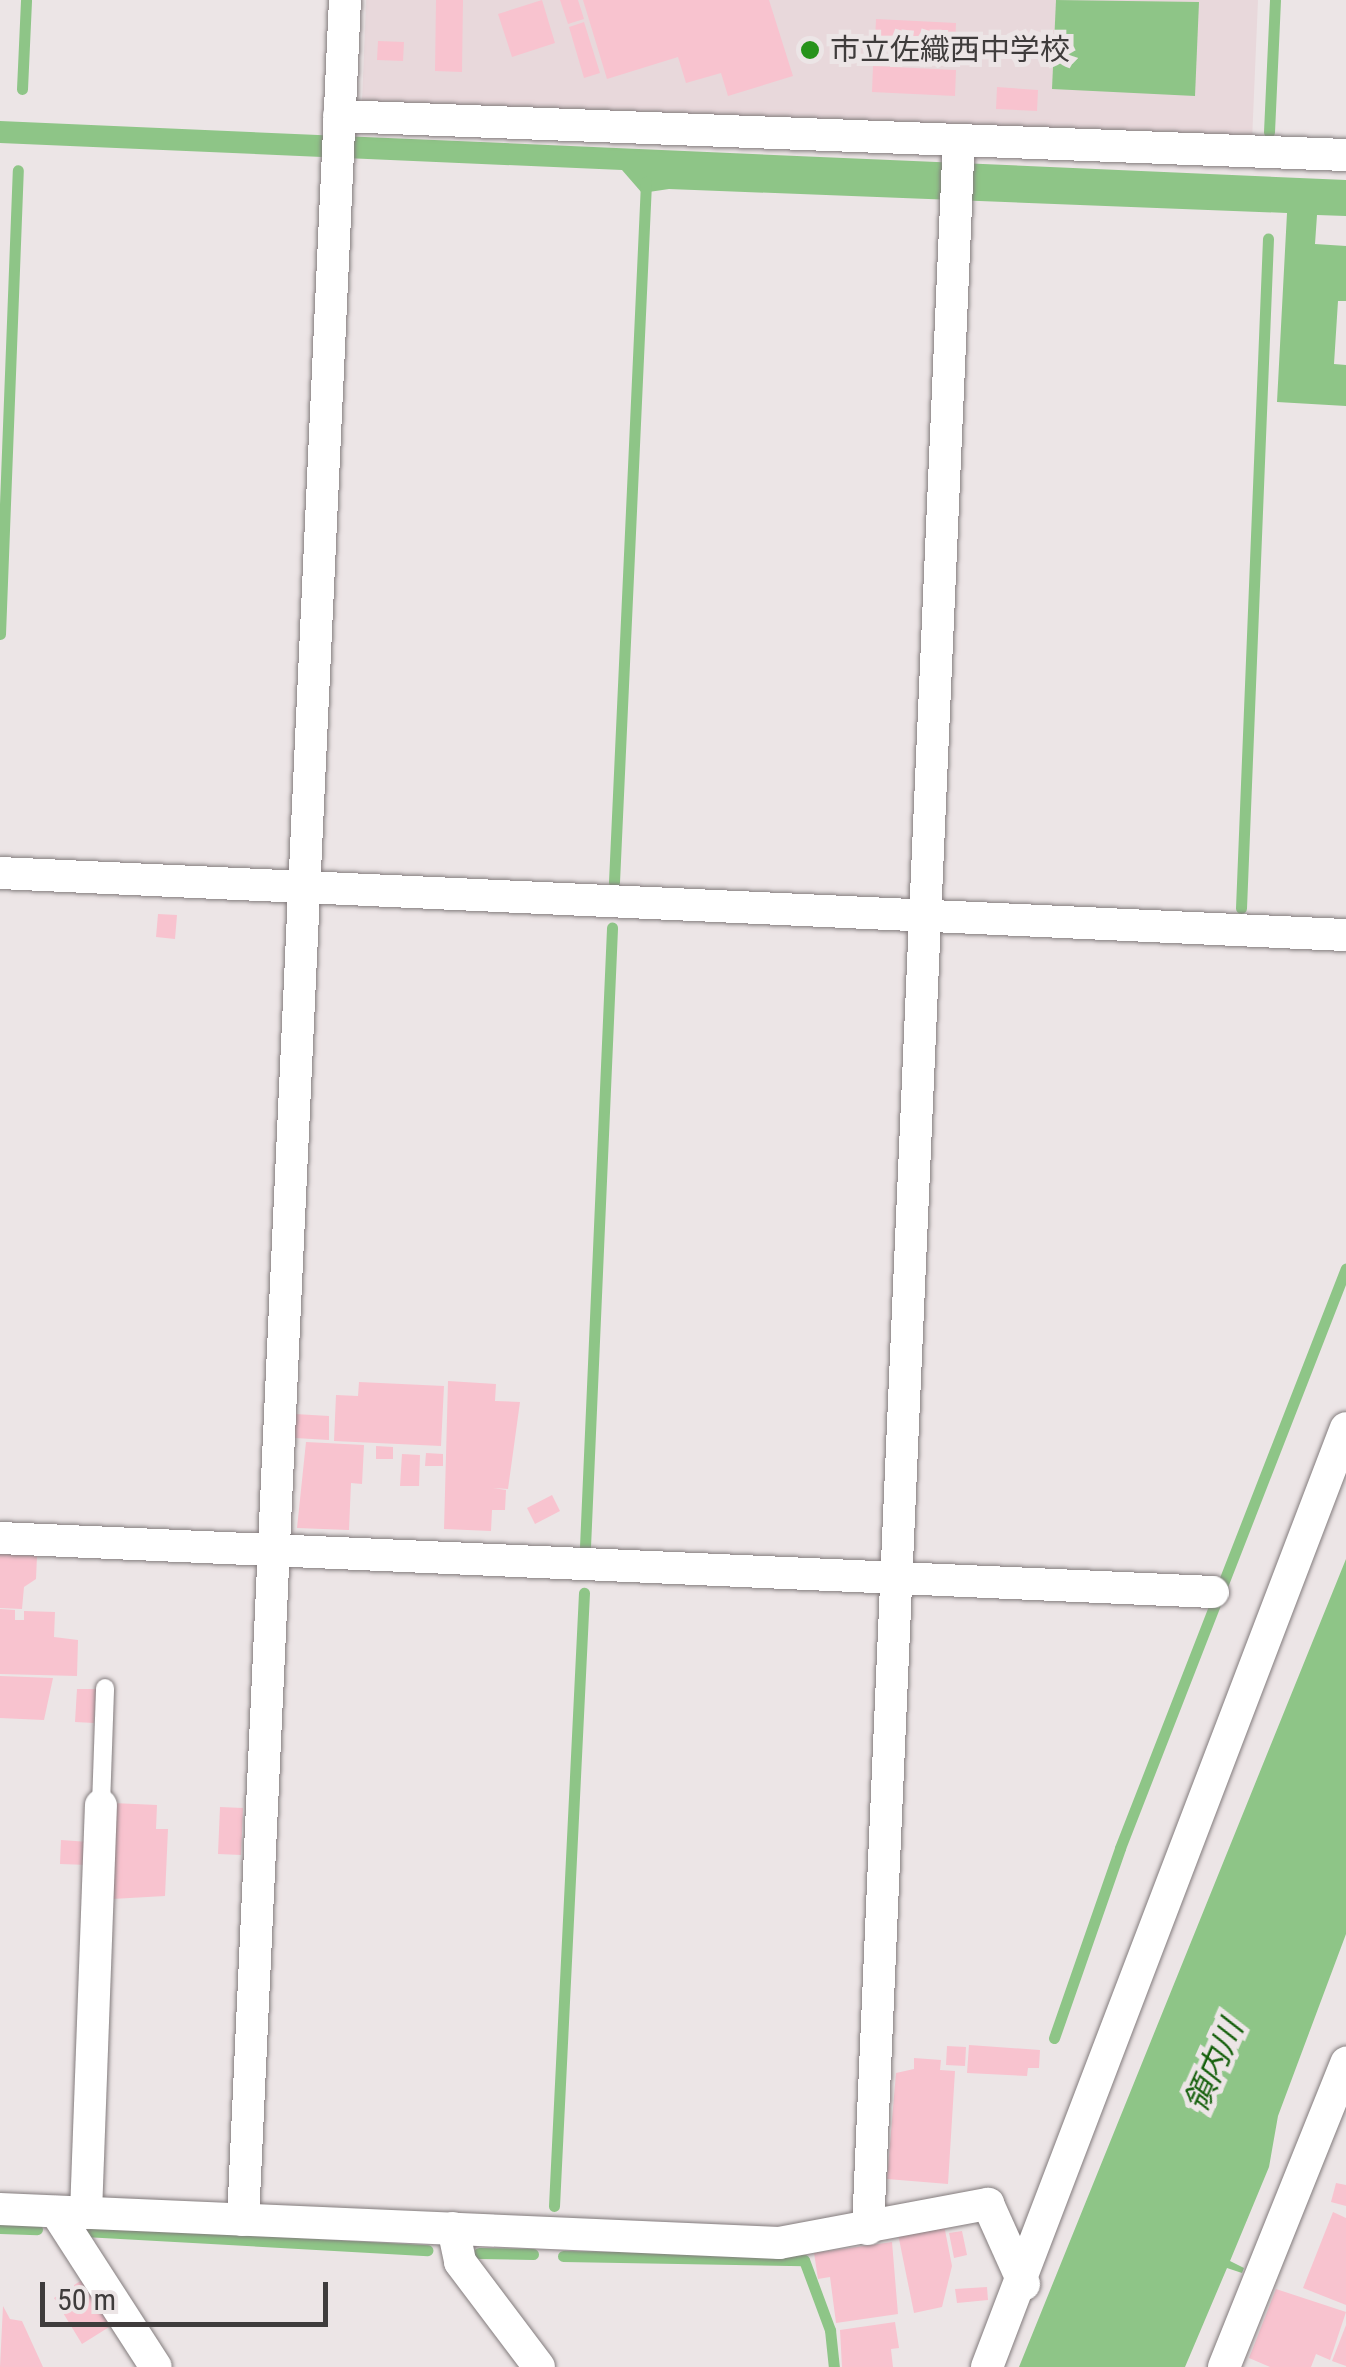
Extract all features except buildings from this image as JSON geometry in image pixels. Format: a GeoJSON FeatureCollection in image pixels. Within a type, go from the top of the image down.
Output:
{"type":"FeatureCollection","features":[{"type":"Feature","properties":{"kind":"street"},"geometry":{"type":"LineString","coordinates":[[243,2220],[299,887],[345,0]]}},
{"type":"Feature","properties":{"kind":"street"},"geometry":{"type":"LineString","coordinates":[[338,120],[959,146],[1346,155]]}},
{"type":"Feature","properties":{"kind":"street"},"geometry":{"type":"LineString","coordinates":[[868,2229],[959,146]]}},
{"type":"Feature","properties":{"kind":"street"},"geometry":{"type":"LineString","coordinates":[[0,873],[1346,935]]}},
{"type":"Feature","properties":{"kind":"street"},"geometry":{"type":"LineString","coordinates":[[988,2367],[1024,2284],[1346,1428]]}},
{"type":"Feature","properties":{"kind":"street"},"geometry":{"type":"LineString","coordinates":[[0,1538],[1212,1592]]}},
{"type":"Feature","properties":{"kind":"street"},"geometry":{"type":"LineString","coordinates":[[101,1805],[71,2212],[156,2367]]}},
{"type":"Feature","properties":{"kind":"street"},"geometry":{"type":"LineString","coordinates":[[1224,2367],[1336,2115],[1346,2063]]}},
{"type":"Feature","properties":{"kind":"street"},"geometry":{"type":"LineString","coordinates":[[0,2210],[779,2243],[988,2204],[1024,2284]]}},
{"type":"Feature","properties":{"kind":"street"},"geometry":{"type":"LineString","coordinates":[[453,2228],[460,2262],[539,2367]]}},
{"type":"Feature","properties":{"kind":"lane"},"geometry":{"type":"LineString","coordinates":[[101,1805],[105,1688]]}},
{"type":"Feature","properties":{"kind":"shaded area","name":"市立佐織西中学校"},"geometry":{"type":"Polygon","coordinates":[[[366,0],[1258,0],[1252,141],[362,101],[366,0]]]}},
{"type":"Feature","properties":{"kind":"water"},"geometry":{"type":"Polygon","coordinates":[[[1056,0],[1199,2],[1195,96],[1052,89],[1056,0]]]}},
{"type":"Feature","properties":{"kind":"water"},"geometry":{"type":"Polygon","coordinates":[[[0,121],[1346,180],[1346,216],[1317,215],[1315,244],[1346,246],[1346,301],[1338,301],[1334,364],[1346,365],[1346,406],[1277,402],[1287,213],[669,189],[642,193],[622,170],[0,143],[0,121]]]}},
{"type":"Feature","properties":{"kind":"water","name":"領内川"},"geometry":{"type":"Polygon","coordinates":[[[1346,1559],[1346,1934],[1278,2116],[1269,2167],[1230,2261],[1244,2268],[1242,2273],[1227,2268],[1185,2367],[1019,2367],[1346,1559]]]}},
{"type":"Feature","properties":{"kind":"waterway"},"geometry":{"type":"LineString","coordinates":[[22,89],[26,0]]}},
{"type":"Feature","properties":{"kind":"waterway"},"geometry":{"type":"LineString","coordinates":[[1269,132],[1275,0]]}},
{"type":"Feature","properties":{"kind":"waterway"},"geometry":{"type":"LineString","coordinates":[[0,634],[18,170]]}},
{"type":"Feature","properties":{"kind":"waterway"},"geometry":{"type":"LineString","coordinates":[[614,882],[646,182]]}},
{"type":"Feature","properties":{"kind":"waterway"},"geometry":{"type":"LineString","coordinates":[[1241,908],[1268,239]]}},
{"type":"Feature","properties":{"kind":"waterway"},"geometry":{"type":"LineString","coordinates":[[585,1547],[612,928]]}},
{"type":"Feature","properties":{"kind":"waterway"},"geometry":{"type":"LineString","coordinates":[[1054,2038],[1120,1848],[1346,1268]]}},
{"type":"Feature","properties":{"kind":"waterway"},"geometry":{"type":"LineString","coordinates":[[554,2206],[584,1593]]}},
{"type":"Feature","properties":{"kind":"waterway"},"geometry":{"type":"LineString","coordinates":[[0,2228],[37,2229]]}},
{"type":"Feature","properties":{"kind":"waterway"},"geometry":{"type":"LineString","coordinates":[[84,2231],[427,2250]]}},
{"type":"Feature","properties":{"kind":"waterway"},"geometry":{"type":"LineString","coordinates":[[479,2253],[533,2254]]}},
{"type":"Feature","properties":{"kind":"waterway"},"geometry":{"type":"LineString","coordinates":[[563,2256],[804,2260],[830,2330],[834,2367]]}},
{"type":"Feature","properties":{"kind":"place","name":"市立佐織西中学校"},"geometry":{"type":"Point","coordinates":[810,50]}}]}
